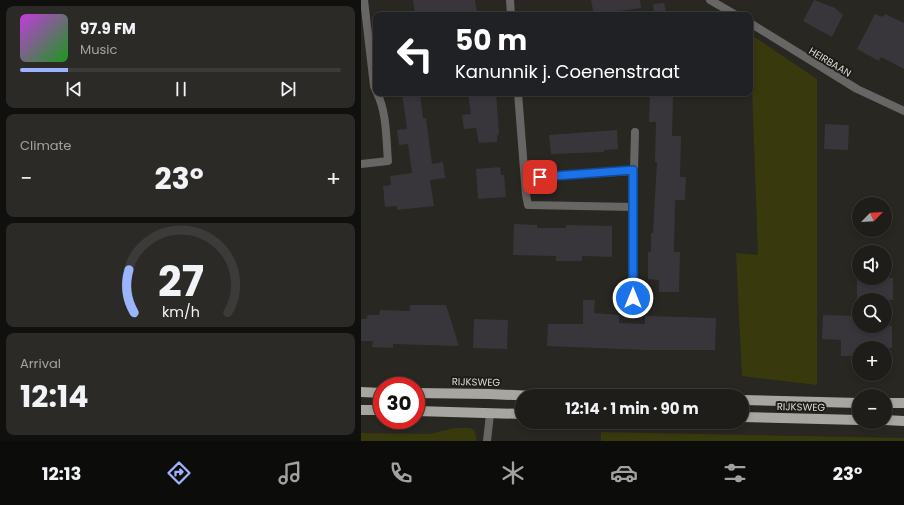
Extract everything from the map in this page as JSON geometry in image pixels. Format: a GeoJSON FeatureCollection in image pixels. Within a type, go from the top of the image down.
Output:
{"type":"FeatureCollection","features":[{"type":"Feature","properties":{"kind":"main road"},"geometry":{"type":"LineString","coordinates":[[361,392],[373,393]]}},
{"type":"Feature","properties":{"kind":"main road","name":"RIJKSWEG"},"geometry":{"type":"LineString","coordinates":[[425,393],[515,395]]}},
{"type":"Feature","properties":{"kind":"main road","name":"RIJKSWEG"},"geometry":{"type":"LineString","coordinates":[[749,400],[852,402]]}},
{"type":"Feature","properties":{"kind":"main road"},"geometry":{"type":"LineString","coordinates":[[892,403],[904,403]]}},
{"type":"Feature","properties":{"kind":"main road"},"geometry":{"type":"LineString","coordinates":[[361,410],[373,410]]}},
{"type":"Feature","properties":{"kind":"main road"},"geometry":{"type":"LineString","coordinates":[[425,411],[515,414]]}},
{"type":"Feature","properties":{"kind":"main road","name":"RIJKSWEG"},"geometry":{"type":"LineString","coordinates":[[749,417],[852,420]]}},
{"type":"Feature","properties":{"kind":"main road"},"geometry":{"type":"LineString","coordinates":[[892,420],[904,421]]}},
{"type":"Feature","properties":{"kind":"street"},"geometry":{"type":"LineString","coordinates":[[364,0],[373,78]]}},
{"type":"Feature","properties":{"kind":"street"},"geometry":{"type":"LineString","coordinates":[[510,0],[511,12]]}},
{"type":"Feature","properties":{"kind":"street"},"geometry":{"type":"LineString","coordinates":[[710,0],[731,12]]}},
{"type":"Feature","properties":{"kind":"street","name":"HEIRBAAN"},"geometry":{"type":"LineString","coordinates":[[753,25],[857,89],[904,111]]}},
{"type":"Feature","properties":{"kind":"street"},"geometry":{"type":"LineString","coordinates":[[361,164],[388,161],[385,124],[379,96]]}},
{"type":"Feature","properties":{"kind":"street"},"geometry":{"type":"LineString","coordinates":[[517,96],[525,178],[525,196],[529,205],[633,207]]}},
{"type":"Feature","properties":{"kind":"street"},"geometry":{"type":"LineString","coordinates":[[633,298],[633,170],[636,156],[635,132]]}},
{"type":"Feature","properties":{"kind":"street"},"geometry":{"type":"LineString","coordinates":[[525,178],[633,170]]}},
{"type":"Feature","properties":{"kind":"street"},"geometry":{"type":"LineString","coordinates":[[487,441],[490,414]]}},
{"type":"Feature","properties":{"kind":"shaded area"},"geometry":{"type":"Polygon","coordinates":[[[753,36],[817,79],[817,385],[742,376],[736,253],[758,255],[752,96],[753,36]]]}},
{"type":"Feature","properties":{"kind":"shaded area"},"geometry":{"type":"Polygon","coordinates":[[[454,428],[470,428],[474,430],[477,441],[361,441],[361,433],[430,434],[454,428]]]}},
{"type":"Feature","properties":{"kind":"shaded area"},"geometry":{"type":"Polygon","coordinates":[[[601,432],[904,438],[904,441],[601,441],[601,432]]]}},
{"type":"Feature","properties":{"kind":"building"},"geometry":{"type":"Polygon","coordinates":[[[413,0],[475,0],[477,12],[445,12],[415,12],[413,0]]]}},
{"type":"Feature","properties":{"kind":"building"},"geometry":{"type":"Polygon","coordinates":[[[591,0],[640,0],[641,8],[613,12],[593,12],[591,0]]]}},
{"type":"Feature","properties":{"kind":"building"},"geometry":{"type":"Polygon","coordinates":[[[814,0],[835,8],[843,15],[832,37],[803,21],[814,0]]]}},
{"type":"Feature","properties":{"kind":"building"},"geometry":{"type":"Polygon","coordinates":[[[664,3],[666,12],[654,12],[653,4],[664,3]]]}},
{"type":"Feature","properties":{"kind":"building"},"geometry":{"type":"Polygon","coordinates":[[[875,14],[883,17],[885,14],[904,23],[904,69],[881,57],[879,61],[857,49],[875,14]]]}},
{"type":"Feature","properties":{"kind":"building"},"geometry":{"type":"Polygon","coordinates":[[[402,96],[420,96],[423,118],[426,118],[432,164],[443,162],[445,178],[430,180],[434,206],[397,210],[397,206],[385,207],[383,186],[391,185],[390,176],[412,173],[408,144],[399,145],[397,130],[407,129],[402,96]]]}},
{"type":"Feature","properties":{"kind":"building"},"geometry":{"type":"Polygon","coordinates":[[[468,96],[496,96],[499,133],[497,142],[479,143],[476,128],[464,129],[462,115],[471,114],[468,96]]]}},
{"type":"Feature","properties":{"kind":"building"},"geometry":{"type":"Polygon","coordinates":[[[650,96],[673,96],[672,136],[681,136],[680,177],[686,177],[685,200],[675,200],[674,252],[680,252],[679,292],[659,292],[659,280],[648,279],[648,252],[651,252],[651,233],[653,233],[657,162],[655,162],[656,122],[649,122],[650,96]]]}},
{"type":"Feature","properties":{"kind":"building"},"geometry":{"type":"Polygon","coordinates":[[[825,124],[849,125],[848,150],[824,149],[825,124]]]}},
{"type":"Feature","properties":{"kind":"building"},"geometry":{"type":"Polygon","coordinates":[[[617,130],[618,149],[604,150],[604,152],[551,154],[549,135],[617,130]]]}},
{"type":"Feature","properties":{"kind":"building"},"geometry":{"type":"Polygon","coordinates":[[[500,167],[501,175],[504,175],[506,197],[478,199],[476,169],[500,167]]]}},
{"type":"Feature","properties":{"kind":"building"},"geometry":{"type":"Polygon","coordinates":[[[514,224],[537,225],[537,228],[566,228],[566,225],[612,226],[612,257],[582,256],[582,261],[556,261],[556,256],[513,255],[514,224]]]}},
{"type":"Feature","properties":{"kind":"building"},"geometry":{"type":"Polygon","coordinates":[[[893,278],[893,300],[892,293],[857,293],[857,285],[892,285],[893,278]]]}},
{"type":"Feature","properties":{"kind":"building"},"geometry":{"type":"Polygon","coordinates":[[[583,300],[595,300],[594,313],[619,315],[619,323],[645,324],[645,316],[716,318],[715,350],[647,350],[547,346],[548,324],[583,324],[583,300]]]}},
{"type":"Feature","properties":{"kind":"building"},"geometry":{"type":"Polygon","coordinates":[[[410,305],[446,305],[459,346],[393,344],[393,348],[372,347],[373,341],[361,341],[361,319],[366,319],[368,315],[379,315],[380,310],[410,311],[410,305]]]}},
{"type":"Feature","properties":{"kind":"building"},"geometry":{"type":"Polygon","coordinates":[[[823,315],[852,316],[852,333],[892,333],[892,341],[852,341],[852,356],[841,356],[841,340],[822,339],[823,315]]]}},
{"type":"Feature","properties":{"kind":"building"},"geometry":{"type":"Polygon","coordinates":[[[474,319],[508,320],[507,349],[473,348],[474,319]]]}},
{"type":"Feature","properties":{"kind":"route"},"geometry":{"type":"LineString","coordinates":[[540,177],[633,170],[633,298]]}}]}
